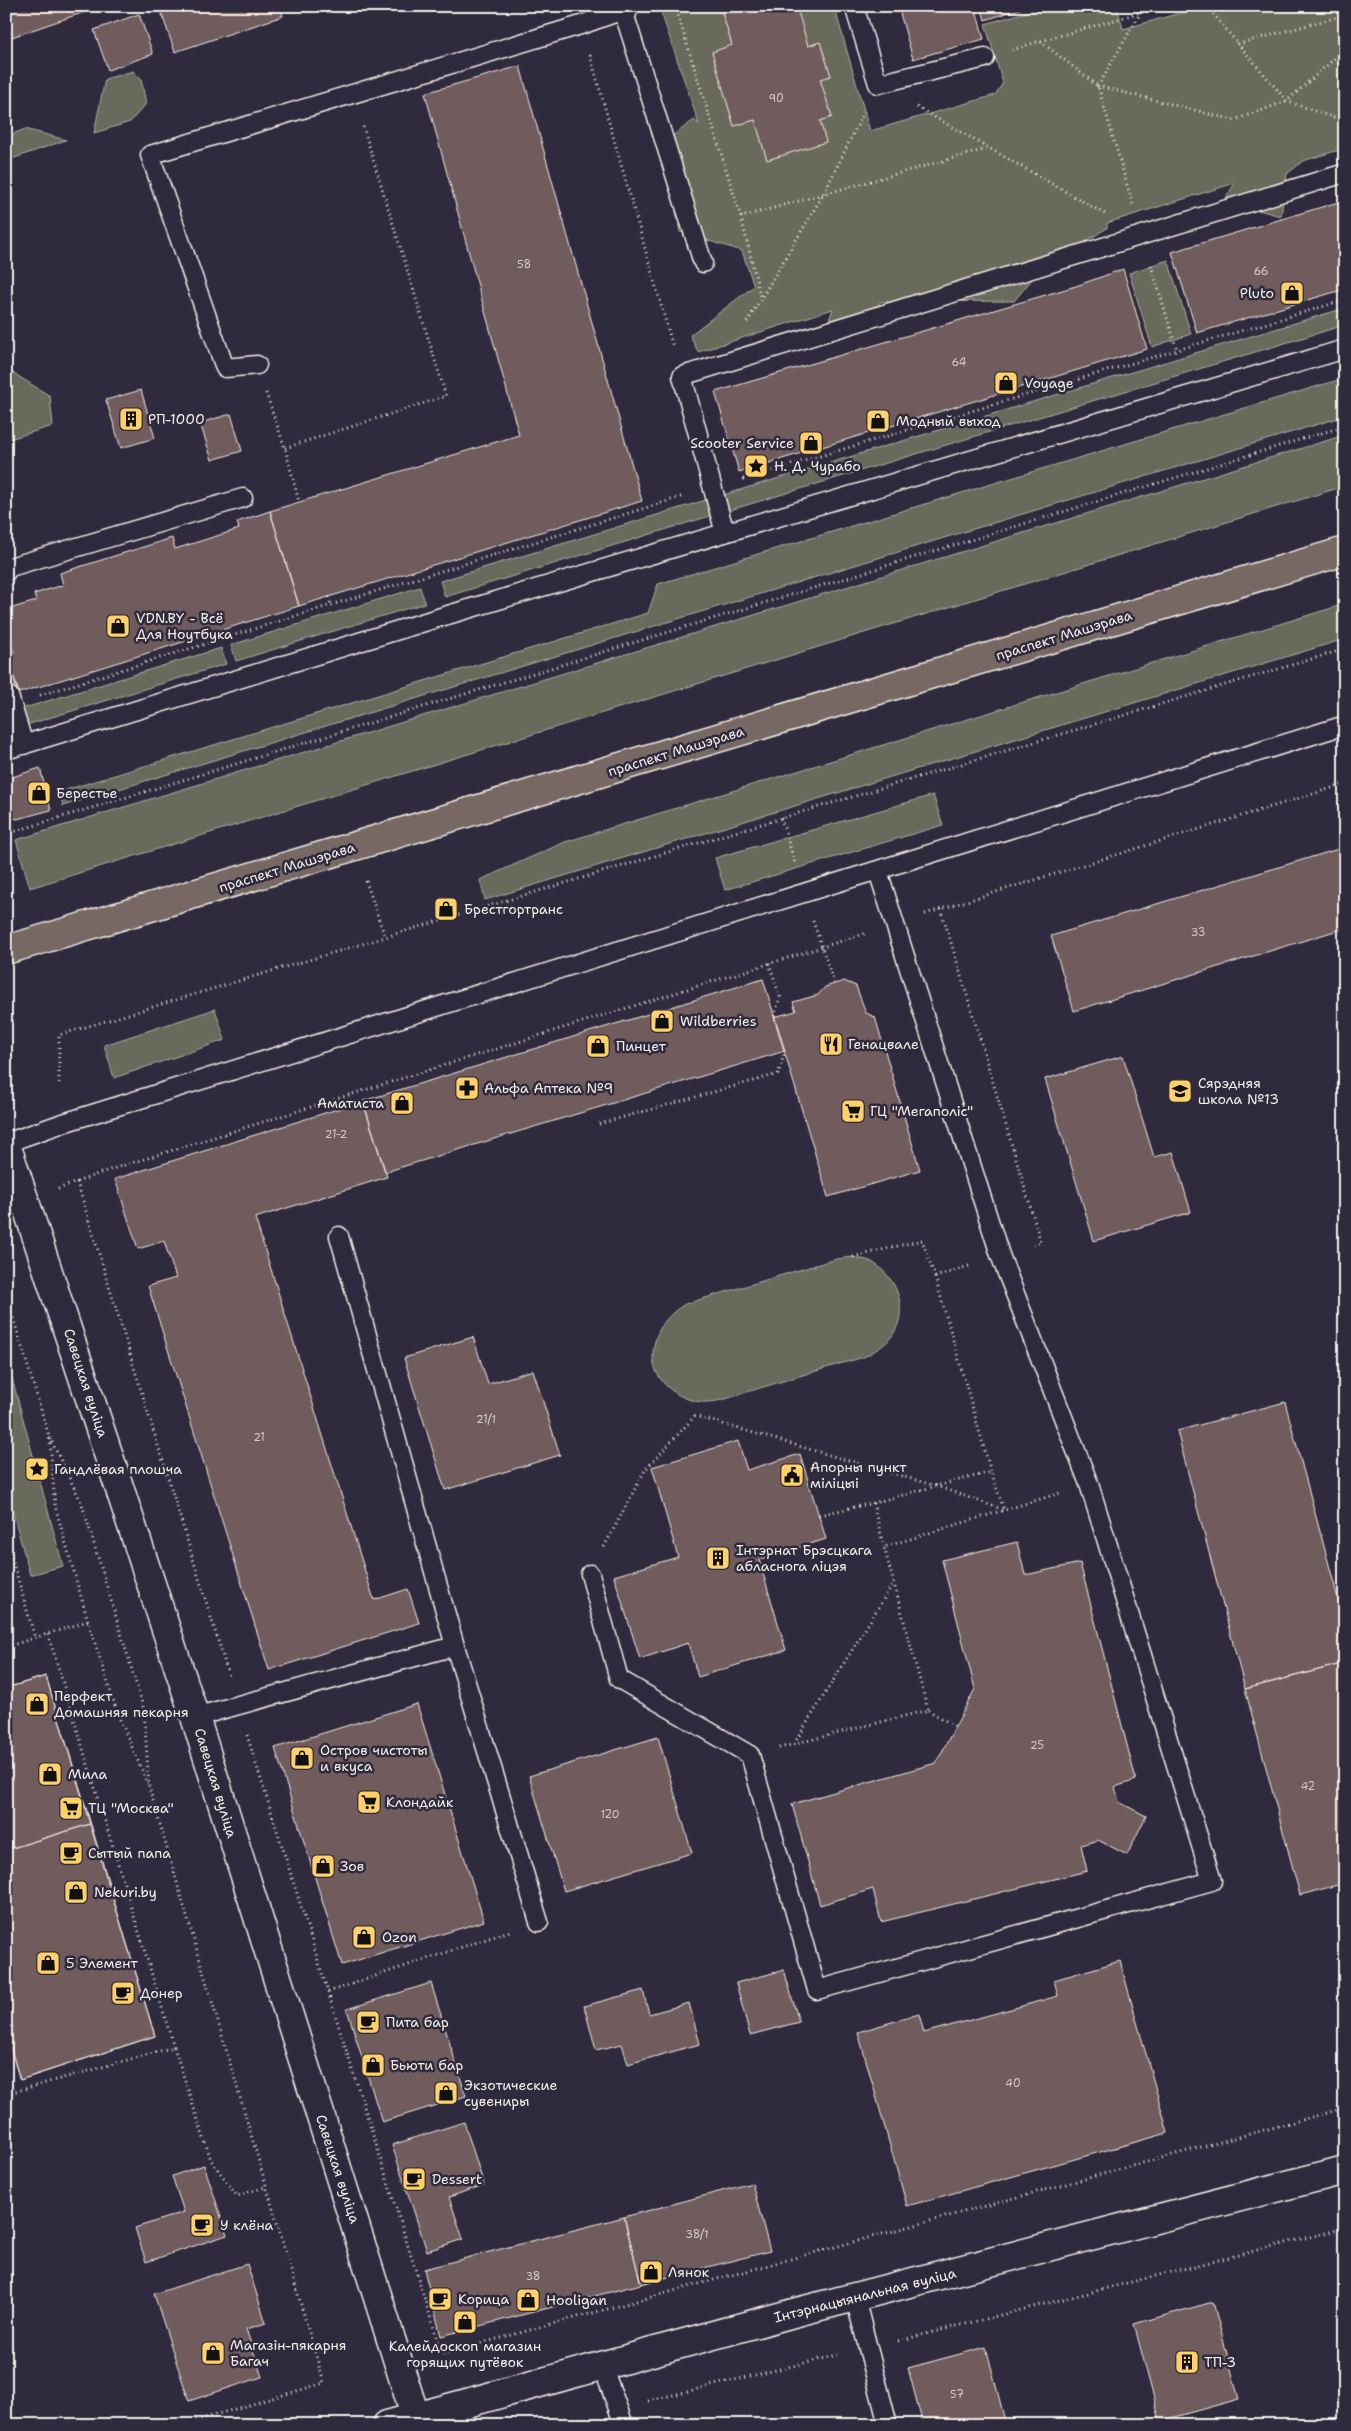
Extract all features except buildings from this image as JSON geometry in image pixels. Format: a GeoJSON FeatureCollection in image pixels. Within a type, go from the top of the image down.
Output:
{"type":"FeatureCollection","features":[{"type":"Feature","properties":{"kind":"main road","name":"праспект Машэрава"},"geometry":{"type":"LineString","coordinates":[[6,950],[1345,551]]}},
{"type":"Feature","properties":{"kind":"street","name":"Савецкая вуліца"},"geometry":{"type":"LineString","coordinates":[[6,1144],[27,1200],[195,1717],[417,2421]]}},
{"type":"Feature","properties":{"kind":"street","name":"Інтэрнацыянальная вуліца"},"geometry":{"type":"LineString","coordinates":[[387,2425],[417,2421],[602,2365],[1345,2170]]}},
{"type":"Feature","properties":{"kind":"lane"},"geometry":{"type":"LineString","coordinates":[[854,6],[878,84],[986,58]]}},
{"type":"Feature","properties":{"kind":"lane"},"geometry":{"type":"LineString","coordinates":[[257,365],[226,368],[150,155],[581,25],[623,8],[703,263]]}},
{"type":"Feature","properties":{"kind":"lane"},"geometry":{"type":"LineString","coordinates":[[725,533],[682,376],[1345,173]]}},
{"type":"Feature","properties":{"kind":"lane"},"geometry":{"type":"LineString","coordinates":[[6,750],[725,533],[1345,349]]}},
{"type":"Feature","properties":{"kind":"lane"},"geometry":{"type":"LineString","coordinates":[[7,566],[242,498]]}},
{"type":"Feature","properties":{"kind":"lane"},"geometry":{"type":"LineString","coordinates":[[10,700],[24,745]]}},
{"type":"Feature","properties":{"kind":"lane"},"geometry":{"type":"LineString","coordinates":[[6,1144],[63,1123],[1345,725]]}},
{"type":"Feature","properties":{"kind":"lane"},"geometry":{"type":"LineString","coordinates":[[590,1574],[619,1679],[750,1756],[817,1990],[1212,1882],[1089,1484],[1000,1255],[878,871]]}},
{"type":"Feature","properties":{"kind":"lane"},"geometry":{"type":"LineString","coordinates":[[339,1236],[455,1646],[539,1922]]}},
{"type":"Feature","properties":{"kind":"lane"},"geometry":{"type":"LineString","coordinates":[[195,1717],[455,1646]]}},
{"type":"Feature","properties":{"kind":"lane"},"geometry":{"type":"LineString","coordinates":[[855,2298],[888,2425]]}},
{"type":"Feature","properties":{"kind":"lane"},"geometry":{"type":"LineString","coordinates":[[602,2365],[621,2417]]}},
{"type":"Feature","properties":{"kind":"path"},"geometry":{"type":"LineString","coordinates":[[675,6],[741,217],[761,299]]}},
{"type":"Feature","properties":{"kind":"path"},"geometry":{"type":"LineString","coordinates":[[986,58],[1163,6]]}},
{"type":"Feature","properties":{"kind":"path"},"geometry":{"type":"LineString","coordinates":[[1207,6],[1287,101],[1345,122]]}},
{"type":"Feature","properties":{"kind":"path"},"geometry":{"type":"LineString","coordinates":[[1141,12],[1098,86],[1177,350]]}},
{"type":"Feature","properties":{"kind":"path"},"geometry":{"type":"LineString","coordinates":[[1238,44],[1345,15]]}},
{"type":"Feature","properties":{"kind":"path"},"geometry":{"type":"LineString","coordinates":[[581,25],[682,376]]}},
{"type":"Feature","properties":{"kind":"path"},"geometry":{"type":"LineString","coordinates":[[1040,41],[1098,86],[1234,120],[1287,101],[1345,49]]}},
{"type":"Feature","properties":{"kind":"path"},"geometry":{"type":"LineString","coordinates":[[722,364],[823,195],[878,84],[1142,235]]}},
{"type":"Feature","properties":{"kind":"path"},"geometry":{"type":"LineString","coordinates":[[285,448],[446,396],[353,94]]}},
{"type":"Feature","properties":{"kind":"path"},"geometry":{"type":"LineString","coordinates":[[741,217],[991,148]]}},
{"type":"Feature","properties":{"kind":"path"},"geometry":{"type":"LineString","coordinates":[[10,700],[222,640],[712,488],[1345,300]]}},
{"type":"Feature","properties":{"kind":"path"},"geometry":{"type":"LineString","coordinates":[[257,365],[285,448],[299,502]]}},
{"type":"Feature","properties":{"kind":"path"},"geometry":{"type":"LineString","coordinates":[[6,834],[1345,426]]}},
{"type":"Feature","properties":{"kind":"path"},"geometry":{"type":"LineString","coordinates":[[329,597],[331,606]]}},
{"type":"Feature","properties":{"kind":"path"},"geometry":{"type":"LineString","coordinates":[[219,630],[222,640]]}},
{"type":"Feature","properties":{"kind":"path"},"geometry":{"type":"LineString","coordinates":[[59,1083],[59,1035],[1345,649]]}},
{"type":"Feature","properties":{"kind":"path"},"geometry":{"type":"LineString","coordinates":[[54,1191],[106,1171],[1345,784]]}},
{"type":"Feature","properties":{"kind":"path"},"geometry":{"type":"LineString","coordinates":[[354,846],[385,937]]}},
{"type":"Feature","properties":{"kind":"path"},"geometry":{"type":"LineString","coordinates":[[821,947],[834,983]]}},
{"type":"Feature","properties":{"kind":"path"},"geometry":{"type":"LineString","coordinates":[[769,964],[780,997],[774,1017]]}},
{"type":"Feature","properties":{"kind":"path"},"geometry":{"type":"LineString","coordinates":[[600,1124],[778,1074],[785,1051]]}},
{"type":"Feature","properties":{"kind":"path"},"geometry":{"type":"LineString","coordinates":[[78,1182],[238,1706],[442,2354],[1345,2108]]}},
{"type":"Feature","properties":{"kind":"path"},"geometry":{"type":"LineString","coordinates":[[935,1277],[991,1472],[1004,1510]]}},
{"type":"Feature","properties":{"kind":"path"},"geometry":{"type":"LineString","coordinates":[[6,1294],[49,1436],[82,1504],[144,1710],[149,1787]]}},
{"type":"Feature","properties":{"kind":"path"},"geometry":{"type":"LineString","coordinates":[[590,1574],[645,1470],[696,1416],[936,1486],[1004,1510]]}},
{"type":"Feature","properties":{"kind":"path"},"geometry":{"type":"LineString","coordinates":[[49,1436],[55,1506],[88,1621],[118,1715],[149,1787],[324,2383],[180,2425]]}},
{"type":"Feature","properties":{"kind":"path"},"geometry":{"type":"LineString","coordinates":[[819,1515],[873,1504],[991,1472]]}},
{"type":"Feature","properties":{"kind":"path"},"geometry":{"type":"LineString","coordinates":[[884,1547],[1089,1484]]}},
{"type":"Feature","properties":{"kind":"path"},"geometry":{"type":"LineString","coordinates":[[873,1504],[928,1710],[956,1727]]}},
{"type":"Feature","properties":{"kind":"path"},"geometry":{"type":"LineString","coordinates":[[6,1538],[35,1638]]}},
{"type":"Feature","properties":{"kind":"path"},"geometry":{"type":"LineString","coordinates":[[794,1744],[894,1582]]}},
{"type":"Feature","properties":{"kind":"path"},"geometry":{"type":"LineString","coordinates":[[6,1647],[88,1621]]}},
{"type":"Feature","properties":{"kind":"path"},"geometry":{"type":"LineString","coordinates":[[48,1634],[210,2160],[237,2196],[265,2187]]}},
{"type":"Feature","properties":{"kind":"path"},"geometry":{"type":"LineString","coordinates":[[750,1756],[928,1710]]}},
{"type":"Feature","properties":{"kind":"path"},"geometry":{"type":"LineString","coordinates":[[328,1992],[539,1922]]}},
{"type":"Feature","properties":{"kind":"path"},"geometry":{"type":"LineString","coordinates":[[6,2094],[174,2047]]}},
{"type":"Feature","properties":{"kind":"path"},"geometry":{"type":"LineString","coordinates":[[6,2120],[9,2130],[6,2131]]}},
{"type":"Feature","properties":{"kind":"path"},"geometry":{"type":"LineString","coordinates":[[560,2425],[621,2417],[868,2348],[1345,2228]]}},
{"type":"Feature","properties":{"kind":"green space"},"geometry":{"type":"Polygon","coordinates":[[[659,6],[834,6],[870,131],[995,95],[1003,83],[985,24],[1047,6],[1117,6],[1123,29],[1198,8],[1198,6],[1345,6],[1345,148],[1303,161],[1287,174],[1281,216],[1224,201],[1235,183],[1107,223],[1107,228],[1039,271],[1014,301],[880,302],[868,325],[827,325],[833,309],[698,352],[690,335],[754,286],[742,251],[680,232],[663,143],[694,120],[699,124],[659,6]]]}},
{"type":"Feature","properties":{"kind":"green space"},"geometry":{"type":"Polygon","coordinates":[[[133,71],[141,79],[146,104],[130,122],[94,133],[105,79],[133,71]]]}},
{"type":"Feature","properties":{"kind":"green space"},"geometry":{"type":"Polygon","coordinates":[[[25,129],[66,140],[6,161],[6,137],[25,129]]]}},
{"type":"Feature","properties":{"kind":"green space"},"geometry":{"type":"Polygon","coordinates":[[[1168,260],[1191,334],[1152,347],[1129,273],[1168,260]]]}},
{"type":"Feature","properties":{"kind":"green space"},"geometry":{"type":"Polygon","coordinates":[[[1345,308],[1345,325],[727,511],[723,495],[1345,308]]]}},
{"type":"Feature","properties":{"kind":"green space"},"geometry":{"type":"Polygon","coordinates":[[[6,357],[10,371],[50,396],[53,426],[6,440],[6,357]]]}},
{"type":"Feature","properties":{"kind":"green space"},"geometry":{"type":"Polygon","coordinates":[[[1345,378],[1345,416],[63,806],[59,792],[648,613],[658,584],[1345,378]]]}},
{"type":"Feature","properties":{"kind":"green space"},"geometry":{"type":"Polygon","coordinates":[[[1345,435],[1345,486],[30,888],[16,840],[1345,435]]]}},
{"type":"Feature","properties":{"kind":"green space"},"geometry":{"type":"Polygon","coordinates":[[[706,500],[710,516],[445,597],[440,581],[706,500]]]}},
{"type":"Feature","properties":{"kind":"green space"},"geometry":{"type":"Polygon","coordinates":[[[420,587],[425,603],[236,661],[231,645],[420,587]]]}},
{"type":"Feature","properties":{"kind":"green space"},"geometry":{"type":"Polygon","coordinates":[[[1345,604],[1345,639],[485,900],[480,880],[565,842],[1345,604]]]}},
{"type":"Feature","properties":{"kind":"green space"},"geometry":{"type":"Polygon","coordinates":[[[221,648],[226,664],[23,726],[18,710],[221,648]]]}},
{"type":"Feature","properties":{"kind":"green space"},"geometry":{"type":"Polygon","coordinates":[[[933,795],[943,825],[725,890],[715,858],[933,795]]]}},
{"type":"Feature","properties":{"kind":"green space"},"geometry":{"type":"Polygon","coordinates":[[[215,1009],[225,1040],[114,1078],[104,1045],[215,1009]]]}},
{"type":"Feature","properties":{"kind":"green space"},"geometry":{"type":"Polygon","coordinates":[[[853,1257],[870,1261],[881,1268],[894,1285],[900,1305],[900,1316],[892,1336],[883,1345],[864,1357],[727,1399],[709,1402],[699,1402],[679,1395],[663,1382],[657,1373],[653,1353],[656,1337],[672,1313],[685,1304],[836,1259],[853,1257]]]}},
{"type":"Feature","properties":{"kind":"green space"},"geometry":{"type":"Polygon","coordinates":[[[6,1356],[63,1566],[30,1575],[6,1487],[6,1356]]]}},
{"type":"Feature","properties":{"kind":"place","name":"Pluto"},"geometry":{"type":"Point","coordinates":[1292,293]}},
{"type":"Feature","properties":{"kind":"place","name":"Voyage"},"geometry":{"type":"Point","coordinates":[1006,383]}},
{"type":"Feature","properties":{"kind":"place","name":"РП-1000"},"geometry":{"type":"Point","coordinates":[131,419]}},
{"type":"Feature","properties":{"kind":"place","name":"Модный выход"},"geometry":{"type":"Point","coordinates":[878,421]}},
{"type":"Feature","properties":{"kind":"place","name":"Scooter Service"},"geometry":{"type":"Point","coordinates":[811,443]}},
{"type":"Feature","properties":{"kind":"place","name":"Н. Д. Чурабо"},"geometry":{"type":"Point","coordinates":[756,466]}},
{"type":"Feature","properties":{"kind":"place","name":"VDN.BY - Всё Для Ноутбука"},"geometry":{"type":"Point","coordinates":[118,626]}},
{"type":"Feature","properties":{"kind":"place","name":"Берестье"},"geometry":{"type":"Point","coordinates":[39,793]}},
{"type":"Feature","properties":{"kind":"place","name":"Брестгортранс"},"geometry":{"type":"Point","coordinates":[446,909]}},
{"type":"Feature","properties":{"kind":"place","name":"Wildberries"},"geometry":{"type":"Point","coordinates":[662,1021]}},
{"type":"Feature","properties":{"kind":"place","name":"Генацвале"},"geometry":{"type":"Point","coordinates":[831,1044]}},
{"type":"Feature","properties":{"kind":"place","name":"Пинцет"},"geometry":{"type":"Point","coordinates":[598,1046]}},
{"type":"Feature","properties":{"kind":"place","name":"Альфа Аптека №9"},"geometry":{"type":"Point","coordinates":[467,1088]}},
{"type":"Feature","properties":{"kind":"place","name":"Сярэдняя школа №13"},"geometry":{"type":"Point","coordinates":[1180,1091]}},
{"type":"Feature","properties":{"kind":"place","name":"Аматиста"},"geometry":{"type":"Point","coordinates":[402,1103]}},
{"type":"Feature","properties":{"kind":"place","name":"ГЦ \"Мегаполіс\""},"geometry":{"type":"Point","coordinates":[853,1111]}},
{"type":"Feature","properties":{"kind":"place","name":"Гандлёвая плошча"},"geometry":{"type":"Point","coordinates":[37,1469]}},
{"type":"Feature","properties":{"kind":"place","name":"Апорны пункт міліцыі"},"geometry":{"type":"Point","coordinates":[792,1475]}},
{"type":"Feature","properties":{"kind":"place","name":"Інтэрнат Брэсцкага абласнога ліцэя"},"geometry":{"type":"Point","coordinates":[718,1558]}},
{"type":"Feature","properties":{"kind":"place","name":"Перфект Домашняя пекарня"},"geometry":{"type":"Point","coordinates":[37,1704]}},
{"type":"Feature","properties":{"kind":"place","name":"Остров чистоты и вкуса"},"geometry":{"type":"Point","coordinates":[302,1758]}},
{"type":"Feature","properties":{"kind":"place","name":"Мила"},"geometry":{"type":"Point","coordinates":[50,1774]}},
{"type":"Feature","properties":{"kind":"place","name":"Клондайк"},"geometry":{"type":"Point","coordinates":[369,1802]}},
{"type":"Feature","properties":{"kind":"place","name":"ТЦ \"Москва\""},"geometry":{"type":"Point","coordinates":[71,1808]}},
{"type":"Feature","properties":{"kind":"place","name":"Сытый папа"},"geometry":{"type":"Point","coordinates":[71,1853]}},
{"type":"Feature","properties":{"kind":"place","name":"Зов"},"geometry":{"type":"Point","coordinates":[323,1866]}},
{"type":"Feature","properties":{"kind":"place","name":"Nekuri.by"},"geometry":{"type":"Point","coordinates":[76,1892]}},
{"type":"Feature","properties":{"kind":"place","name":"Ozon"},"geometry":{"type":"Point","coordinates":[364,1937]}},
{"type":"Feature","properties":{"kind":"place","name":"5 Элемент"},"geometry":{"type":"Point","coordinates":[48,1963]}},
{"type":"Feature","properties":{"kind":"place","name":"Донер"},"geometry":{"type":"Point","coordinates":[123,1993]}},
{"type":"Feature","properties":{"kind":"place","name":"Пита бар"},"geometry":{"type":"Point","coordinates":[368,2022]}},
{"type":"Feature","properties":{"kind":"place","name":"Бьюти бар"},"geometry":{"type":"Point","coordinates":[373,2065]}},
{"type":"Feature","properties":{"kind":"place","name":"Экзотические сувениры"},"geometry":{"type":"Point","coordinates":[446,2093]}},
{"type":"Feature","properties":{"kind":"place","name":"Dessert"},"geometry":{"type":"Point","coordinates":[414,2179]}},
{"type":"Feature","properties":{"kind":"place","name":"У клёна"},"geometry":{"type":"Point","coordinates":[202,2225]}},
{"type":"Feature","properties":{"kind":"place","name":"Лянок"},"geometry":{"type":"Point","coordinates":[651,2272]}},
{"type":"Feature","properties":{"kind":"place","name":"Корица"},"geometry":{"type":"Point","coordinates":[440,2299]}},
{"type":"Feature","properties":{"kind":"place","name":"Hooligan"},"geometry":{"type":"Point","coordinates":[528,2300]}},
{"type":"Feature","properties":{"kind":"place","name":"Калейдоскоп магазин горящих путёвок"},"geometry":{"type":"Point","coordinates":[465,2322]}},
{"type":"Feature","properties":{"kind":"place","name":"Магазін-пякарня Багач"},"geometry":{"type":"Point","coordinates":[213,2353]}},
{"type":"Feature","properties":{"kind":"place","name":"ТП-3"},"geometry":{"type":"Point","coordinates":[1187,2362]}}]}
